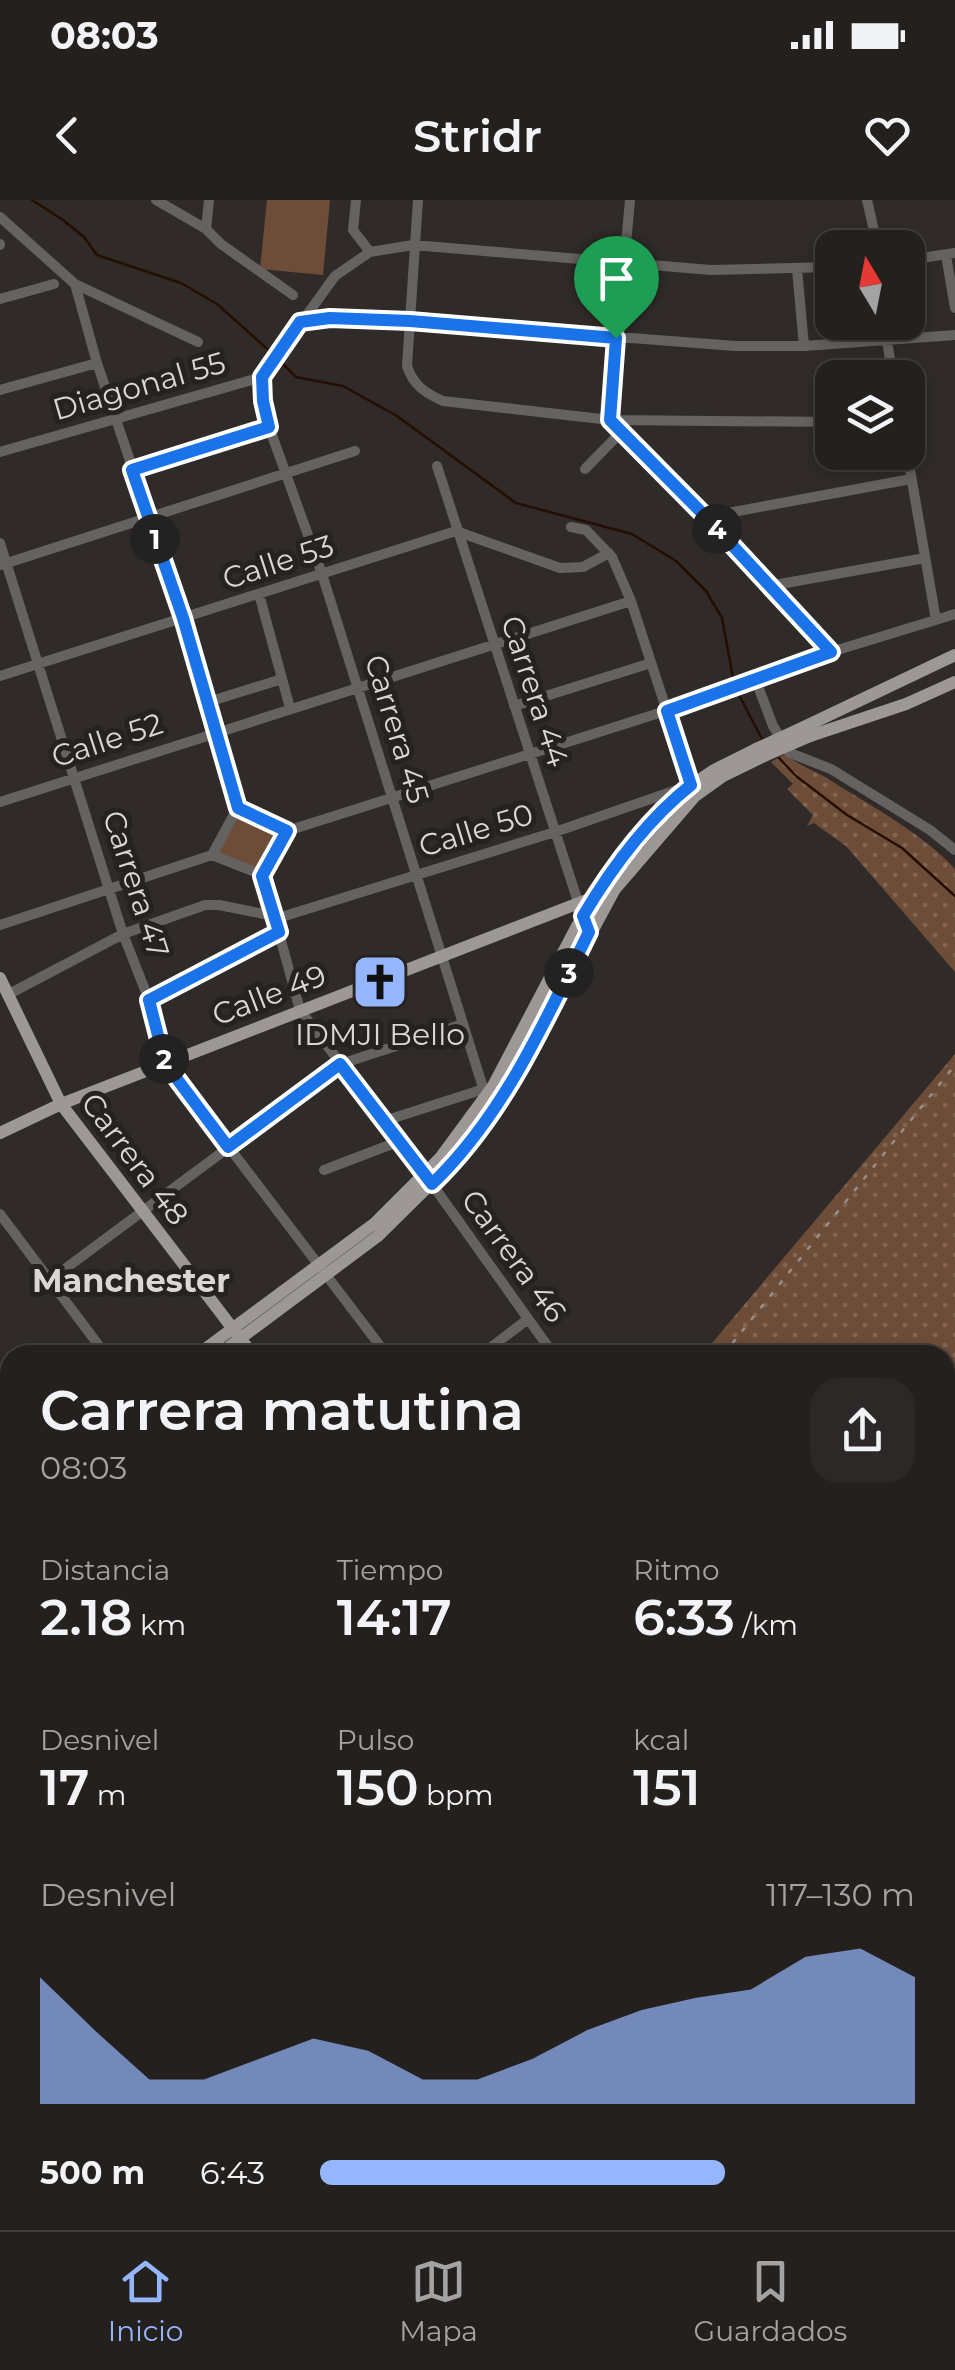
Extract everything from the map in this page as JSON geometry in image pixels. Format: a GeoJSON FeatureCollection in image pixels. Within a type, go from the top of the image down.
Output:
{"type":"FeatureCollection","features":[{"type":"Feature","properties":{"kind":"main road"},"geometry":{"type":"LineString","coordinates":[[595,897],[626,854],[691,785],[955,655]]}},
{"type":"Feature","properties":{"kind":"main road"},"geometry":{"type":"LineString","coordinates":[[807,731],[906,704],[955,682]]}},
{"type":"Feature","properties":{"kind":"main road"},"geometry":{"type":"LineString","coordinates":[[228,1345],[464,1150],[512,1080],[615,889],[694,796],[760,752]]}},
{"type":"Feature","properties":{"kind":"main road","name":"Calle 49"},"geometry":{"type":"LineString","coordinates":[[0,1133],[61,1104],[300,1010],[442,956],[581,910],[595,897],[615,889]]}},
{"type":"Feature","properties":{"kind":"main road"},"geometry":{"type":"LineString","coordinates":[[428,1179],[487,1091],[581,910]]}},
{"type":"Feature","properties":{"kind":"main road","name":"Carrera 48"},"geometry":{"type":"LineString","coordinates":[[0,978],[61,1104],[246,1345]]}},
{"type":"Feature","properties":{"kind":"main road"},"geometry":{"type":"LineString","coordinates":[[217,1345],[238,1334]]}},
{"type":"Feature","properties":{"kind":"street"},"geometry":{"type":"LineString","coordinates":[[156,200],[206,228],[221,244],[293,295]]}},
{"type":"Feature","properties":{"kind":"street"},"geometry":{"type":"LineString","coordinates":[[206,228],[209,200]]}},
{"type":"Feature","properties":{"kind":"street"},"geometry":{"type":"LineString","coordinates":[[356,200],[353,230],[370,252]]}},
{"type":"Feature","properties":{"kind":"street"},"geometry":{"type":"LineString","coordinates":[[418,200],[407,366],[416,385],[443,400],[610,420],[815,422]]}},
{"type":"Feature","properties":{"kind":"street"},"geometry":{"type":"LineString","coordinates":[[630,200],[610,420],[831,652]]}},
{"type":"Feature","properties":{"kind":"street"},"geometry":{"type":"LineString","coordinates":[[867,200],[874,230]]}},
{"type":"Feature","properties":{"kind":"street"},"geometry":{"type":"LineString","coordinates":[[0,217],[75,284],[198,342]]}},
{"type":"Feature","properties":{"kind":"street","name":"Diagonal 55"},"geometry":{"type":"LineString","coordinates":[[0,452],[263,375],[335,276],[370,252],[413,246],[711,270],[815,268]]}},
{"type":"Feature","properties":{"kind":"street"},"geometry":{"type":"LineString","coordinates":[[925,258],[950,254],[955,308]]}},
{"type":"Feature","properties":{"kind":"street"},"geometry":{"type":"LineString","coordinates":[[798,270],[804,346]]}},
{"type":"Feature","properties":{"kind":"street"},"geometry":{"type":"LineString","coordinates":[[0,299],[54,284]]}},
{"type":"Feature","properties":{"kind":"street"},"geometry":{"type":"LineString","coordinates":[[0,924],[212,854],[238,808],[183,618],[97,363],[75,284]]}},
{"type":"Feature","properties":{"kind":"street"},"geometry":{"type":"LineString","coordinates":[[297,326],[330,318],[410,321],[736,346],[804,346],[955,336]]}},
{"type":"Feature","properties":{"kind":"street"},"geometry":{"type":"LineString","coordinates":[[887,341],[891,360]]}},
{"type":"Feature","properties":{"kind":"street"},"geometry":{"type":"LineString","coordinates":[[0,390],[97,363]]}},
{"type":"Feature","properties":{"kind":"street","name":"Carrera 45"},"geometry":{"type":"LineString","coordinates":[[263,375],[269,427],[322,574],[487,1091]]}},
{"type":"Feature","properties":{"kind":"street"},"geometry":{"type":"LineString","coordinates":[[132,470],[269,427]]}},
{"type":"Feature","properties":{"kind":"street"},"geometry":{"type":"LineString","coordinates":[[585,469],[622,432]]}},
{"type":"Feature","properties":{"kind":"street"},"geometry":{"type":"LineString","coordinates":[[3,565],[355,450]]}},
{"type":"Feature","properties":{"kind":"street","name":"Carrera 44"},"geometry":{"type":"LineString","coordinates":[[437,466],[589,932]]}},
{"type":"Feature","properties":{"kind":"street"},"geometry":{"type":"LineString","coordinates":[[910,470],[936,620]]}},
{"type":"Feature","properties":{"kind":"street"},"geometry":{"type":"LineString","coordinates":[[706,517],[912,480]]}},
{"type":"Feature","properties":{"kind":"street"},"geometry":{"type":"LineString","coordinates":[[571,527],[586,530],[609,553],[631,601],[691,785]]}},
{"type":"Feature","properties":{"kind":"street"},"geometry":{"type":"LineString","coordinates":[[456,532],[560,568],[583,567],[609,553]]}},
{"type":"Feature","properties":{"kind":"street","name":"Calle 53"},"geometry":{"type":"LineString","coordinates":[[0,676],[456,532]]}},
{"type":"Feature","properties":{"kind":"street","name":"Carrera 47"},"geometry":{"type":"LineString","coordinates":[[0,542],[3,565],[39,664],[123,934],[149,1000],[165,1063],[379,1345]]}},
{"type":"Feature","properties":{"kind":"street"},"geometry":{"type":"LineString","coordinates":[[769,586],[925,558]]}},
{"type":"Feature","properties":{"kind":"street"},"geometry":{"type":"LineString","coordinates":[[259,594],[290,708]]}},
{"type":"Feature","properties":{"kind":"street","name":"Calle 52"},"geometry":{"type":"LineString","coordinates":[[0,802],[631,601]]}},
{"type":"Feature","properties":{"kind":"street"},"geometry":{"type":"LineString","coordinates":[[212,854],[262,876],[287,831],[667,711],[831,652],[955,614]]}},
{"type":"Feature","properties":{"kind":"street"},"geometry":{"type":"LineString","coordinates":[[514,706],[651,663]]}},
{"type":"Feature","properties":{"kind":"street"},"geometry":{"type":"LineString","coordinates":[[208,702],[282,679]]}},
{"type":"Feature","properties":{"kind":"street"},"geometry":{"type":"LineString","coordinates":[[756,681],[772,726],[790,754],[831,770],[930,830],[955,850]]}},
{"type":"Feature","properties":{"kind":"street","name":"Calle 50"},"geometry":{"type":"LineString","coordinates":[[7,995],[123,934],[205,905],[274,918],[555,832],[691,785]]}},
{"type":"Feature","properties":{"kind":"street"},"geometry":{"type":"LineString","coordinates":[[238,808],[287,831]]}},
{"type":"Feature","properties":{"kind":"street","name":"Carrera 46"},"geometry":{"type":"LineString","coordinates":[[262,876],[300,1010],[547,1345]]}},
{"type":"Feature","properties":{"kind":"street"},"geometry":{"type":"LineString","coordinates":[[149,1000],[279,932]]}},
{"type":"Feature","properties":{"kind":"street"},"geometry":{"type":"LineString","coordinates":[[50,1280],[340,1064],[463,1024]]}},
{"type":"Feature","properties":{"kind":"street"},"geometry":{"type":"LineString","coordinates":[[384,1122],[487,1091]]}},
{"type":"Feature","properties":{"kind":"street"},"geometry":{"type":"LineString","coordinates":[[324,1170],[400,1141]]}},
{"type":"Feature","properties":{"kind":"street"},"geometry":{"type":"LineString","coordinates":[[0,1214],[99,1345]]}},
{"type":"Feature","properties":{"kind":"street"},"geometry":{"type":"LineString","coordinates":[[494,1345],[528,1319]]}},
{"type":"Feature","properties":{"kind":"shaded area"},"geometry":{"type":"Polygon","coordinates":[[[267,200],[330,200],[323,275],[260,269],[267,200]]]}},
{"type":"Feature","properties":{"kind":"shaded area"},"geometry":{"type":"Polygon","coordinates":[[[785,754],[897,822],[955,869],[955,972],[846,846],[814,823],[807,826],[813,815],[787,789],[793,784],[771,762],[785,754]]]}},
{"type":"Feature","properties":{"kind":"shaded area"},"geometry":{"type":"Polygon","coordinates":[[[239,812],[283,832],[261,872],[217,853],[239,812]]]}},
{"type":"Feature","properties":{"kind":"shaded area"},"geometry":{"type":"Polygon","coordinates":[[[955,1054],[955,1345],[710,1345],[955,1054]]]}},
{"type":"Feature","properties":{"kind":"waterway"},"geometry":{"type":"LineString","coordinates":[[32,200],[84,237],[97,255],[181,283],[217,304],[274,355]]}},
{"type":"Feature","properties":{"kind":"waterway"},"geometry":{"type":"LineString","coordinates":[[280,361],[296,377],[343,386],[397,416],[516,503],[632,534],[676,561],[706,591],[722,618],[734,683]]}},
{"type":"Feature","properties":{"kind":"waterway"},"geometry":{"type":"LineString","coordinates":[[737,691],[763,741]]}},
{"type":"Feature","properties":{"kind":"waterway"},"geometry":{"type":"LineString","coordinates":[[779,758],[847,815],[902,848],[955,896]]}},
{"type":"Feature","properties":{"kind":"railway"},"geometry":{"type":"LineString","coordinates":[[731,1345],[955,1065]]}},
{"type":"Feature","properties":{"kind":"place","name":"IDMJI Bello"},"geometry":{"type":"Point","coordinates":[380,982]}},
{"type":"Feature","properties":{"kind":"district","name":"Manchester"},"geometry":{"type":"Point","coordinates":[131,1280]}},
{"type":"Feature","properties":{"kind":"route"},"geometry":{"type":"LineString","coordinates":[[330,318],[410,321],[616,338],[610,420],[831,652],[667,711],[691,785],[620,861],[595,897],[583,916],[589,932],[528,1053],[478,1131],[432,1184],[340,1064],[228,1147],[165,1063],[149,1000],[279,932],[262,876],[287,831],[238,808],[183,618],[132,470],[269,427],[262,377],[300,322],[330,318]]}}]}
